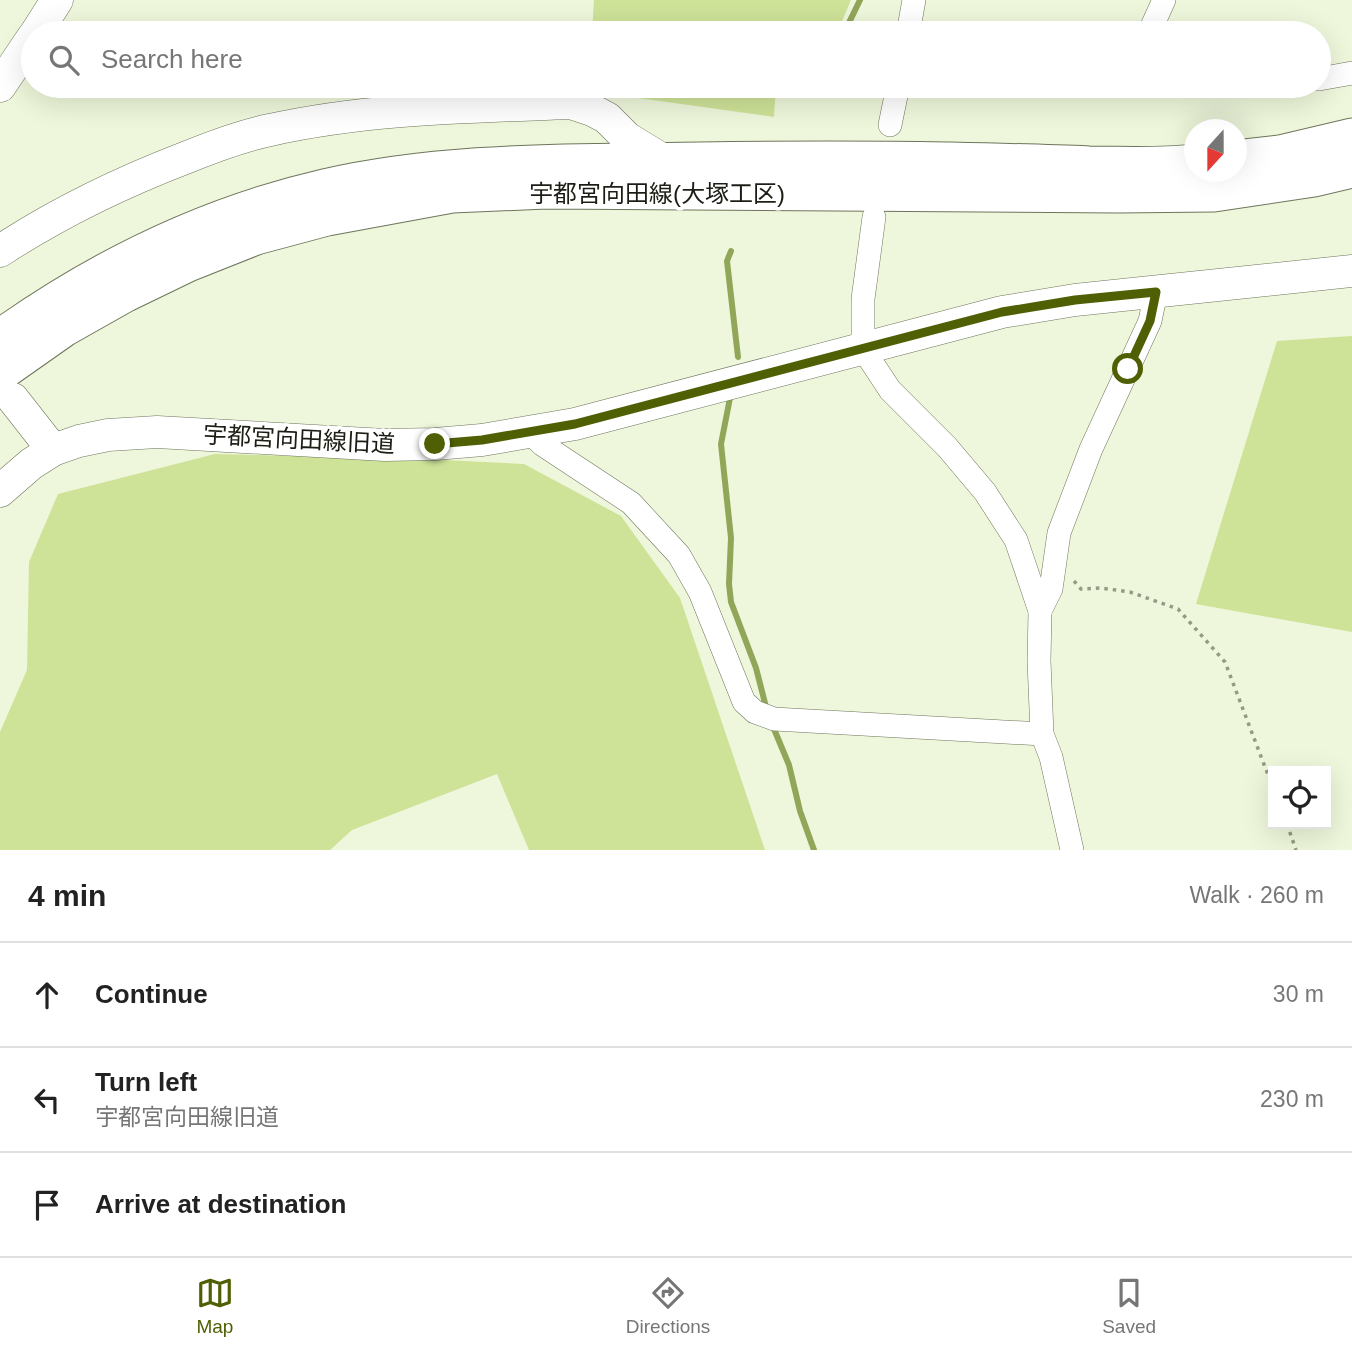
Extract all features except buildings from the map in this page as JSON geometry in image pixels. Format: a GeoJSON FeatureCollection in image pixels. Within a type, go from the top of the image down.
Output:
{"type":"FeatureCollection","features":[{"type":"Feature","properties":{"kind":"main road"},"geometry":{"type":"LineString","coordinates":[[1247,157],[1280,153],[1352,136]]}},
{"type":"Feature","properties":{"kind":"main road","name":"宇都宮向田線(大塚工区)"},"geometry":{"type":"LineString","coordinates":[[0,337],[47,303],[176,236],[245,210],[321,188],[379,176],[451,167],[542,162],[920,160],[1121,164],[1184,162]]}},
{"type":"Feature","properties":{"kind":"main road","name":"宇都宮向田線(大塚工区)"},"geometry":{"type":"LineString","coordinates":[[6,386],[64,329],[126,294],[188,264],[256,237],[327,218],[452,195],[546,191],[1214,194],[1314,179],[1352,170]]}},
{"type":"Feature","properties":{"kind":"street"},"geometry":{"type":"LineString","coordinates":[[44,21],[57,0]]}},
{"type":"Feature","properties":{"kind":"street"},"geometry":{"type":"LineString","coordinates":[[910,21],[914,0]]}},
{"type":"Feature","properties":{"kind":"street"},"geometry":{"type":"LineString","coordinates":[[1154,21],[1164,0]]}},
{"type":"Feature","properties":{"kind":"street"},"geometry":{"type":"LineString","coordinates":[[0,86],[21,55]]}},
{"type":"Feature","properties":{"kind":"street"},"geometry":{"type":"LineString","coordinates":[[1331,77],[1352,73]]}},
{"type":"Feature","properties":{"kind":"street"},"geometry":{"type":"LineString","coordinates":[[890,125],[896,98]]}},
{"type":"Feature","properties":{"kind":"street"},"geometry":{"type":"LineString","coordinates":[[0,251],[34,229],[126,181],[208,149],[268,130],[344,116],[419,108],[571,103],[607,118],[627,138],[663,160]]}},
{"type":"Feature","properties":{"kind":"street"},"geometry":{"type":"LineString","coordinates":[[874,217],[863,299],[863,349],[890,390],[947,447],[985,492],[1016,540],[1040,611],[1042,734],[1051,757],[1072,850]]}},
{"type":"Feature","properties":{"kind":"street","name":"宇都宮向田線旧道"},"geometry":{"type":"LineString","coordinates":[[0,491],[31,464],[54,450],[108,435],[157,432],[384,444],[435,444],[530,433],[575,424],[1002,312],[1075,300],[1352,271]]}},
{"type":"Feature","properties":{"kind":"street"},"geometry":{"type":"LineString","coordinates":[[1040,611],[1051,589],[1059,533],[1091,449],[1150,321],[1156,292]]}},
{"type":"Feature","properties":{"kind":"street"},"geometry":{"type":"LineString","coordinates":[[6,386],[54,450]]}},
{"type":"Feature","properties":{"kind":"street"},"geometry":{"type":"LineString","coordinates":[[530,433],[543,445],[631,503],[679,555],[700,592],[744,702],[755,712],[774,719],[1042,734]]}},
{"type":"Feature","properties":{"kind":"path"},"geometry":{"type":"LineString","coordinates":[[1056,558],[1081,589],[1101,588],[1130,592],[1178,609],[1225,662],[1268,775]]}},
{"type":"Feature","properties":{"kind":"path"},"geometry":{"type":"LineString","coordinates":[[1289,829],[1296,850]]}},
{"type":"Feature","properties":{"kind":"green space"},"geometry":{"type":"Polygon","coordinates":[[[594,0],[851,0],[842,21],[593,21],[594,0]]]}},
{"type":"Feature","properties":{"kind":"green space"},"geometry":{"type":"Polygon","coordinates":[[[638,98],[775,98],[774,117],[638,98]]]}},
{"type":"Feature","properties":{"kind":"green space"},"geometry":{"type":"Polygon","coordinates":[[[1352,336],[1352,632],[1196,604],[1277,341],[1352,336]]]}},
{"type":"Feature","properties":{"kind":"green space"},"geometry":{"type":"Polygon","coordinates":[[[215,454],[524,464],[621,516],[680,598],[765,850],[529,850],[497,774],[352,830],[330,850],[0,850],[0,732],[27,670],[29,562],[58,494],[215,454]]]}},
{"type":"Feature","properties":{"kind":"waterway"},"geometry":{"type":"LineString","coordinates":[[850,21],[860,0]]}},
{"type":"Feature","properties":{"kind":"waterway"},"geometry":{"type":"LineString","coordinates":[[731,251],[727,261],[738,357]]}},
{"type":"Feature","properties":{"kind":"waterway"},"geometry":{"type":"LineString","coordinates":[[730,398],[721,444],[731,538],[731,602],[756,668],[766,707]]}},
{"type":"Feature","properties":{"kind":"waterway"},"geometry":{"type":"LineString","coordinates":[[774,729],[789,765],[800,811],[814,850]]}},
{"type":"Feature","properties":{"kind":"route"},"geometry":{"type":"LineString","coordinates":[[435,444],[482,440],[575,424],[1002,312],[1075,300],[1156,292],[1150,321],[1128,369]]}}]}
